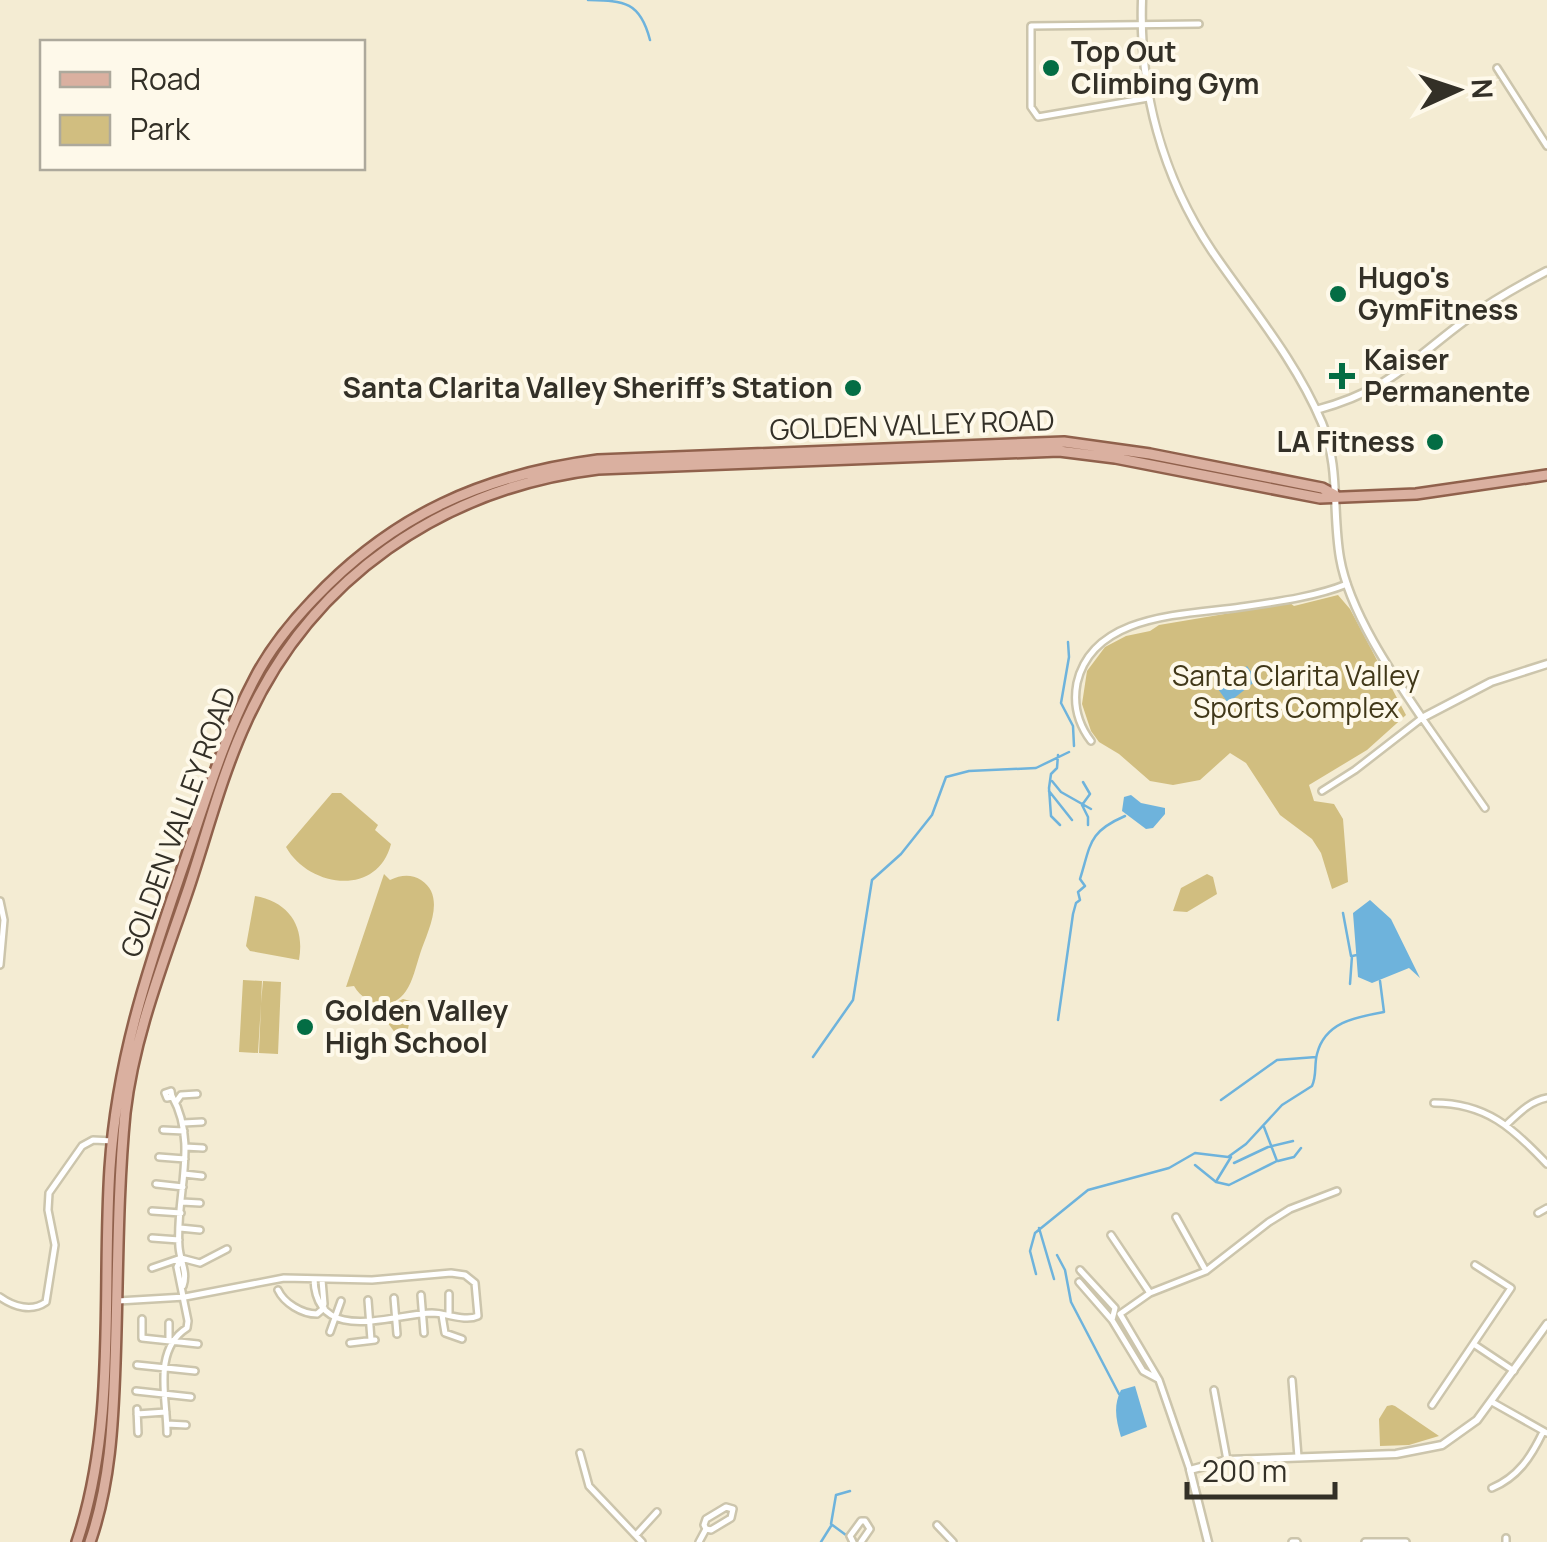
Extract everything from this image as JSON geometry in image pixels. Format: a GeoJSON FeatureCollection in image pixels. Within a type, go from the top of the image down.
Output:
{"type":"FeatureCollection","features":[{"type":"Feature","properties":{"kind":"main road","name":"GOLDEN VALLEY ROAD"},"geometry":{"type":"LineString","coordinates":[[77,1542],[94,1480],[100,1428],[113,1141],[125,1049],[143,986],[235,720],[256,676],[291,624],[362,553],[440,503],[510,477],[598,460],[1085,443],[1322,488],[1335,495]]}},
{"type":"Feature","properties":{"kind":"main road","name":"GOLDEN VALLEY ROAD"},"geometry":{"type":"LineString","coordinates":[[90,1542],[106,1482],[112,1429],[126,1110],[154,988],[245,724],[274,668],[322,604],[371,559],[411,531],[456,507],[510,486],[598,469],[1037,451],[1115,458],[1320,498],[1380,498],[1547,475]]}},
{"type":"Feature","properties":{"kind":"street"},"geometry":{"type":"LineString","coordinates":[[1142,0],[1148,98],[1164,157],[1210,248],[1285,352],[1316,410],[1332,454],[1339,554],[1347,584],[1395,678],[1485,808]]}},
{"type":"Feature","properties":{"kind":"street"},"geometry":{"type":"LineString","coordinates":[[1148,98],[1038,117],[1030,107],[1032,26],[1200,24]]}},
{"type":"Feature","properties":{"kind":"street"},"geometry":{"type":"LineString","coordinates":[[1496,68],[1547,146]]}},
{"type":"Feature","properties":{"kind":"street"},"geometry":{"type":"LineString","coordinates":[[1316,410],[1388,381],[1469,318],[1547,271]]}},
{"type":"Feature","properties":{"kind":"street"},"geometry":{"type":"LineString","coordinates":[[1090,741],[1078,717],[1077,685],[1086,661],[1109,638],[1166,617],[1254,605],[1347,584]]}},
{"type":"Feature","properties":{"kind":"street"},"geometry":{"type":"LineString","coordinates":[[1322,791],[1422,718],[1492,682],[1547,664]]}},
{"type":"Feature","properties":{"kind":"street"},"geometry":{"type":"LineString","coordinates":[[0,901],[4,920],[0,965]]}},
{"type":"Feature","properties":{"kind":"street"},"geometry":{"type":"LineString","coordinates":[[167,1433],[163,1394],[166,1367],[174,1337],[186,1318],[177,1266],[181,1258],[185,1148],[183,1122],[174,1100],[181,1095],[197,1094]]}},
{"type":"Feature","properties":{"kind":"street"},"geometry":{"type":"LineString","coordinates":[[1506,1125],[1537,1100],[1547,1098]]}},
{"type":"Feature","properties":{"kind":"street"},"geometry":{"type":"LineString","coordinates":[[1434,1104],[1475,1108],[1506,1125],[1547,1164]]}},
{"type":"Feature","properties":{"kind":"street"},"geometry":{"type":"LineString","coordinates":[[183,1122],[202,1122]]}},
{"type":"Feature","properties":{"kind":"street"},"geometry":{"type":"LineString","coordinates":[[164,1130],[184,1131]]}},
{"type":"Feature","properties":{"kind":"street"},"geometry":{"type":"LineString","coordinates":[[0,1297],[25,1308],[46,1302],[55,1244],[48,1210],[50,1193],[82,1146],[93,1140],[113,1141]]}},
{"type":"Feature","properties":{"kind":"street"},"geometry":{"type":"LineString","coordinates":[[185,1148],[203,1148]]}},
{"type":"Feature","properties":{"kind":"street"},"geometry":{"type":"LineString","coordinates":[[159,1157],[185,1159]]}},
{"type":"Feature","properties":{"kind":"street"},"geometry":{"type":"LineString","coordinates":[[184,1174],[202,1176]]}},
{"type":"Feature","properties":{"kind":"street"},"geometry":{"type":"LineString","coordinates":[[156,1184],[183,1187]]}},
{"type":"Feature","properties":{"kind":"street"},"geometry":{"type":"LineString","coordinates":[[1208,1542],[1190,1470],[1159,1380],[1120,1314],[1150,1293],[1206,1271],[1290,1209],[1337,1191]]}},
{"type":"Feature","properties":{"kind":"street"},"geometry":{"type":"LineString","coordinates":[[182,1202],[200,1203]]}},
{"type":"Feature","properties":{"kind":"street"},"geometry":{"type":"LineString","coordinates":[[1538,1213],[1547,1208]]}},
{"type":"Feature","properties":{"kind":"street"},"geometry":{"type":"LineString","coordinates":[[152,1211],[181,1213]]}},
{"type":"Feature","properties":{"kind":"street"},"geometry":{"type":"LineString","coordinates":[[1176,1217],[1206,1271]]}},
{"type":"Feature","properties":{"kind":"street"},"geometry":{"type":"LineString","coordinates":[[180,1228],[200,1230]]}},
{"type":"Feature","properties":{"kind":"street"},"geometry":{"type":"LineString","coordinates":[[1111,1235],[1150,1293]]}},
{"type":"Feature","properties":{"kind":"street"},"geometry":{"type":"LineString","coordinates":[[152,1238],[179,1240]]}},
{"type":"Feature","properties":{"kind":"street"},"geometry":{"type":"LineString","coordinates":[[152,1268],[181,1258],[200,1262],[227,1249]]}},
{"type":"Feature","properties":{"kind":"street"},"geometry":{"type":"LineString","coordinates":[[1432,1405],[1510,1288],[1475,1265]]}},
{"type":"Feature","properties":{"kind":"street"},"geometry":{"type":"LineString","coordinates":[[1080,1270],[1115,1308],[1112,1320]]}},
{"type":"Feature","properties":{"kind":"street"},"geometry":{"type":"LineString","coordinates":[[106,1300],[185,1298],[284,1278],[465,1275],[477,1288],[478,1316],[472,1319],[423,1314],[370,1322],[337,1318],[324,1307],[318,1279]]}},
{"type":"Feature","properties":{"kind":"street"},"geometry":{"type":"LineString","coordinates":[[1080,1282],[1112,1320],[1143,1371],[1159,1380]]}},
{"type":"Feature","properties":{"kind":"street"},"geometry":{"type":"LineString","coordinates":[[278,1290],[282,1298],[310,1314],[317,1314],[324,1307]]}},
{"type":"Feature","properties":{"kind":"street"},"geometry":{"type":"LineString","coordinates":[[448,1294],[445,1333],[462,1338]]}},
{"type":"Feature","properties":{"kind":"street"},"geometry":{"type":"LineString","coordinates":[[421,1295],[424,1333]]}},
{"type":"Feature","properties":{"kind":"street"},"geometry":{"type":"LineString","coordinates":[[394,1298],[397,1334]]}},
{"type":"Feature","properties":{"kind":"street"},"geometry":{"type":"LineString","coordinates":[[350,1343],[373,1340],[368,1300]]}},
{"type":"Feature","properties":{"kind":"street"},"geometry":{"type":"LineString","coordinates":[[330,1332],[340,1301]]}},
{"type":"Feature","properties":{"kind":"street"},"geometry":{"type":"LineString","coordinates":[[142,1319],[142,1338],[174,1337],[198,1344]]}},
{"type":"Feature","properties":{"kind":"street"},"geometry":{"type":"LineString","coordinates":[[169,1323],[174,1337]]}},
{"type":"Feature","properties":{"kind":"street"},"geometry":{"type":"LineString","coordinates":[[1190,1470],[1227,1460],[1427,1450],[1457,1438],[1492,1402],[1547,1324]]}},
{"type":"Feature","properties":{"kind":"street"},"geometry":{"type":"LineString","coordinates":[[1475,1344],[1514,1371]]}},
{"type":"Feature","properties":{"kind":"street"},"geometry":{"type":"LineString","coordinates":[[137,1365],[195,1371]]}},
{"type":"Feature","properties":{"kind":"street"},"geometry":{"type":"LineString","coordinates":[[1292,1380],[1298,1457]]}},
{"type":"Feature","properties":{"kind":"street"},"geometry":{"type":"LineString","coordinates":[[1214,1390],[1227,1460]]}},
{"type":"Feature","properties":{"kind":"street"},"geometry":{"type":"LineString","coordinates":[[136,1392],[190,1397]]}},
{"type":"Feature","properties":{"kind":"street"},"geometry":{"type":"LineString","coordinates":[[1492,1402],[1545,1432],[1522,1468],[1492,1488]]}},
{"type":"Feature","properties":{"kind":"street"},"geometry":{"type":"LineString","coordinates":[[138,1433],[137,1411],[166,1412]]}},
{"type":"Feature","properties":{"kind":"street"},"geometry":{"type":"LineString","coordinates":[[167,1424],[186,1425]]}},
{"type":"Feature","properties":{"kind":"street"},"geometry":{"type":"LineString","coordinates":[[580,1452],[588,1486],[642,1542]]}},
{"type":"Feature","properties":{"kind":"street"},"geometry":{"type":"LineString","coordinates":[[699,1542],[706,1519],[726,1507],[733,1509],[731,1518],[706,1529]]}},
{"type":"Feature","properties":{"kind":"street"},"geometry":{"type":"LineString","coordinates":[[636,1535],[657,1512]]}},
{"type":"Feature","properties":{"kind":"street"},"geometry":{"type":"LineString","coordinates":[[852,1542],[850,1536],[861,1521],[866,1521],[870,1529],[860,1542]]}},
{"type":"Feature","properties":{"kind":"street"},"geometry":{"type":"LineString","coordinates":[[937,1525],[952,1542]]}},
{"type":"Feature","properties":{"kind":"street"},"geometry":{"type":"LineString","coordinates":[[1365,1542],[1406,1542]]}},
{"type":"Feature","properties":{"kind":"green space","name":"Santa Clarita Valley Sports Complex"},"geometry":{"type":"Polygon","coordinates":[[[1338,595],[1350,609],[1406,715],[1367,750],[1309,785],[1314,801],[1334,804],[1343,819],[1348,882],[1332,889],[1321,853],[1312,839],[1280,815],[1246,763],[1230,753],[1200,780],[1173,785],[1150,781],[1099,742],[1082,704],[1087,671],[1105,647],[1126,636],[1159,625],[1290,603],[1294,606],[1338,595]]]}},
{"type":"Feature","properties":{"kind":"green space"},"geometry":{"type":"Polygon","coordinates":[[[332,793],[341,793],[378,825],[375,830],[391,844],[372,873],[357,879],[325,878],[296,861],[286,847],[332,793]]]}},
{"type":"Feature","properties":{"kind":"green space"},"geometry":{"type":"Polygon","coordinates":[[[384,874],[390,880],[406,876],[421,880],[429,887],[434,905],[411,983],[400,998],[378,1004],[354,986],[346,987],[384,874]]]}},
{"type":"Feature","properties":{"kind":"green space"},"geometry":{"type":"Polygon","coordinates":[[[1207,874],[1213,877],[1217,894],[1187,912],[1173,911],[1181,888],[1207,874]]]}},
{"type":"Feature","properties":{"kind":"green space"},"geometry":{"type":"Polygon","coordinates":[[[255,896],[277,904],[292,918],[299,936],[299,960],[250,951],[246,946],[255,896]]]}},
{"type":"Feature","properties":{"kind":"green space"},"geometry":{"type":"Polygon","coordinates":[[[243,980],[262,981],[261,1003],[263,981],[281,982],[278,1054],[259,1053],[261,1004],[258,1053],[239,1052],[243,980]]]}},
{"type":"Feature","properties":{"kind":"green space"},"geometry":{"type":"Polygon","coordinates":[[[403,999],[414,1002],[407,1033],[399,1038],[384,1018],[388,1006],[403,999]]]}},
{"type":"Feature","properties":{"kind":"green space"},"geometry":{"type":"Polygon","coordinates":[[[1392,1405],[1439,1436],[1409,1445],[1380,1446],[1379,1419],[1392,1405]]]}},
{"type":"Feature","properties":{"kind":"water"},"geometry":{"type":"Polygon","coordinates":[[[1247,666],[1257,680],[1228,703],[1218,689],[1247,666]]]}},
{"type":"Feature","properties":{"kind":"water"},"geometry":{"type":"Polygon","coordinates":[[[1131,795],[1141,803],[1165,808],[1165,814],[1153,828],[1146,829],[1122,811],[1124,797],[1131,795]]]}},
{"type":"Feature","properties":{"kind":"water"},"geometry":{"type":"Polygon","coordinates":[[[1370,900],[1391,919],[1420,978],[1409,968],[1372,983],[1358,977],[1353,913],[1370,900]]]}},
{"type":"Feature","properties":{"kind":"water"},"geometry":{"type":"Polygon","coordinates":[[[1135,1386],[1147,1427],[1121,1437],[1116,1413],[1118,1396],[1121,1390],[1135,1386]]]}},
{"type":"Feature","properties":{"kind":"waterway"},"geometry":{"type":"LineString","coordinates":[[588,0],[629,6],[641,17],[650,40]]}},
{"type":"Feature","properties":{"kind":"waterway"},"geometry":{"type":"LineString","coordinates":[[1068,642],[1061,703],[1073,726],[1074,746]]}},
{"type":"Feature","properties":{"kind":"waterway"},"geometry":{"type":"LineString","coordinates":[[813,1057],[853,1000],[872,880],[901,854],[932,815],[946,777],[969,771],[1036,768],[1069,752]]}},
{"type":"Feature","properties":{"kind":"waterway"},"geometry":{"type":"LineString","coordinates":[[1058,755],[1049,788],[1051,816],[1060,825]]}},
{"type":"Feature","properties":{"kind":"waterway"},"geometry":{"type":"LineString","coordinates":[[1052,781],[1061,792],[1091,809]]}},
{"type":"Feature","properties":{"kind":"waterway"},"geometry":{"type":"LineString","coordinates":[[1083,782],[1090,794],[1082,805],[1088,825]]}},
{"type":"Feature","properties":{"kind":"waterway"},"geometry":{"type":"LineString","coordinates":[[1049,791],[1072,820]]}},
{"type":"Feature","properties":{"kind":"waterway"},"geometry":{"type":"LineString","coordinates":[[1058,1020],[1073,914],[1080,900],[1078,892],[1085,886],[1080,879],[1089,848],[1097,834],[1125,816]]}},
{"type":"Feature","properties":{"kind":"waterway"},"geometry":{"type":"LineString","coordinates":[[1343,913],[1351,956]]}},
{"type":"Feature","properties":{"kind":"waterway"},"geometry":{"type":"LineString","coordinates":[[1350,984],[1352,956],[1357,955]]}},
{"type":"Feature","properties":{"kind":"waterway"},"geometry":{"type":"LineString","coordinates":[[1036,1274],[1030,1251],[1035,1233],[1088,1190],[1169,1168],[1195,1153],[1228,1157],[1246,1144],[1282,1105],[1312,1086],[1321,1043],[1334,1028],[1384,1012],[1380,981]]}},
{"type":"Feature","properties":{"kind":"waterway"},"geometry":{"type":"LineString","coordinates":[[1221,1100],[1277,1060],[1316,1057]]}},
{"type":"Feature","properties":{"kind":"waterway"},"geometry":{"type":"LineString","coordinates":[[1195,1165],[1216,1182],[1229,1185],[1277,1161],[1264,1127]]}},
{"type":"Feature","properties":{"kind":"waterway"},"geometry":{"type":"LineString","coordinates":[[1234,1163],[1268,1147],[1293,1141]]}},
{"type":"Feature","properties":{"kind":"waterway"},"geometry":{"type":"LineString","coordinates":[[1278,1161],[1294,1157],[1301,1148]]}},
{"type":"Feature","properties":{"kind":"waterway"},"geometry":{"type":"LineString","coordinates":[[1217,1180],[1231,1157]]}},
{"type":"Feature","properties":{"kind":"waterway"},"geometry":{"type":"LineString","coordinates":[[1039,1228],[1054,1279]]}},
{"type":"Feature","properties":{"kind":"waterway"},"geometry":{"type":"LineString","coordinates":[[1057,1255],[1065,1270],[1071,1302],[1119,1394]]}},
{"type":"Feature","properties":{"kind":"waterway"},"geometry":{"type":"LineString","coordinates":[[850,1491],[836,1495],[831,1524],[850,1538]]}},
{"type":"Feature","properties":{"kind":"waterway"},"geometry":{"type":"LineString","coordinates":[[821,1542],[831,1526]]}},
{"type":"Feature","properties":{"kind":"place","name":"Top Out Climbing Gym"},"geometry":{"type":"Point","coordinates":[1051,68]}},
{"type":"Feature","properties":{"kind":"place","name":"Hugo's GymFitness"},"geometry":{"type":"Point","coordinates":[1338,294]}},
{"type":"Feature","properties":{"kind":"place","name":"Kaiser Permanente"},"geometry":{"type":"Point","coordinates":[1342,376]}},
{"type":"Feature","properties":{"kind":"place","name":"Santa Clarita Valley Sheriff’s Station"},"geometry":{"type":"Point","coordinates":[853,388]}},
{"type":"Feature","properties":{"kind":"place","name":"LA Fitness"},"geometry":{"type":"Point","coordinates":[1435,442]}},
{"type":"Feature","properties":{"kind":"place","name":"Golden Valley High School"},"geometry":{"type":"Point","coordinates":[305,1027]}}]}
